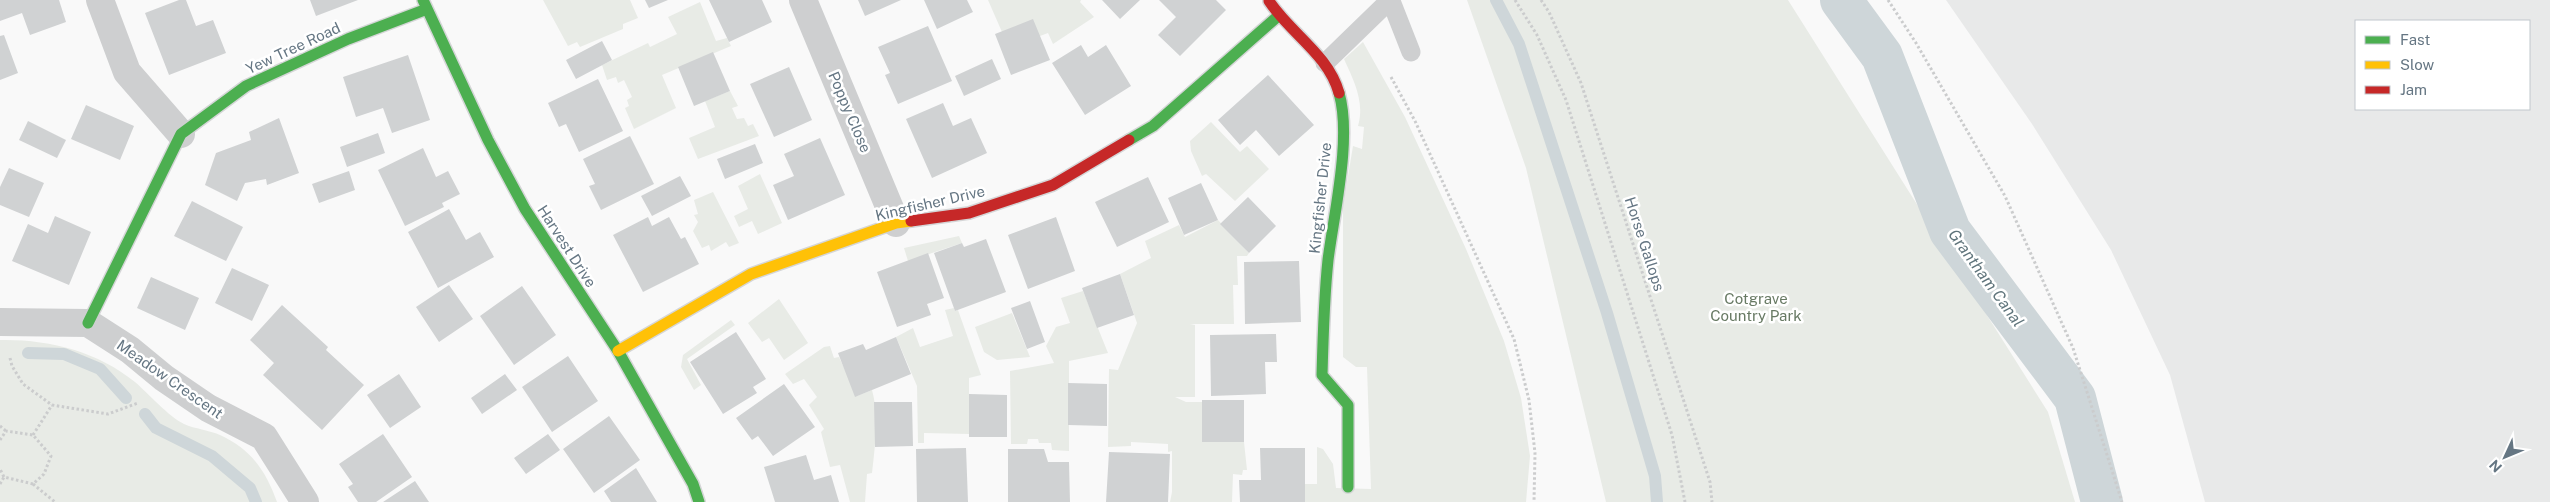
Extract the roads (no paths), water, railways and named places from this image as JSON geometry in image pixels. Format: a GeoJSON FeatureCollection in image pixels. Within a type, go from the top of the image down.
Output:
{"type":"FeatureCollection","features":[{"type":"Feature","properties":{"kind":"street"},"geometry":{"type":"LineString","coordinates":[[0,322],[88,323],[181,134],[128,72],[100,0]]}},
{"type":"Feature","properties":{"kind":"street","name":"Poppy Close"},"geometry":{"type":"LineString","coordinates":[[803,0],[896,223]]}},
{"type":"Feature","properties":{"kind":"street","name":"Kingfisher Drive"},"geometry":{"type":"LineString","coordinates":[[1268,0],[1277,16],[1325,63],[1336,81],[1342,106],[1343,133],[1326,279],[1322,375],[1348,405],[1348,487]]}},
{"type":"Feature","properties":{"kind":"street","name":"Yew Tree Road"},"geometry":{"type":"LineString","coordinates":[[181,134],[246,86],[425,5]]}},
{"type":"Feature","properties":{"kind":"street","name":"Harvest Drive"},"geometry":{"type":"LineString","coordinates":[[425,5],[488,140],[525,209],[618,351],[693,484],[699,502]]}},
{"type":"Feature","properties":{"kind":"street","name":"Kingfisher Drive"},"geometry":{"type":"LineString","coordinates":[[618,351],[750,274],[896,223],[969,213],[1054,184],[1153,126],[1277,16]]}},
{"type":"Feature","properties":{"kind":"street","name":"Meadow Crescent"},"geometry":{"type":"LineString","coordinates":[[88,323],[130,350],[164,378],[208,408],[264,437],[305,502]]}},
{"type":"Feature","properties":{"kind":"lane"},"geometry":{"type":"LineString","coordinates":[[1325,63],[1390,1],[1411,52]]}},
{"type":"Feature","properties":{"kind":"waterway"},"geometry":{"type":"LineString","coordinates":[[1496,0],[1519,44],[1607,313],[1655,476],[1657,502]]}},
{"type":"Feature","properties":{"kind":"waterway","name":"Grantham Canal"},"geometry":{"type":"LineString","coordinates":[[1841,0],[1882,56],[1950,231],[2075,398],[2102,502]]}},
{"type":"Feature","properties":{"kind":"waterway"},"geometry":{"type":"LineString","coordinates":[[28,353],[64,354],[100,369],[126,398]]}},
{"type":"Feature","properties":{"kind":"waterway"},"geometry":{"type":"LineString","coordinates":[[145,414],[156,428],[212,456],[250,488],[256,502]]}},
{"type":"Feature","properties":{"kind":"park label","name":"Cotgrave Country Park"},"geometry":{"type":"Point","coordinates":[1756,306]}}]}
